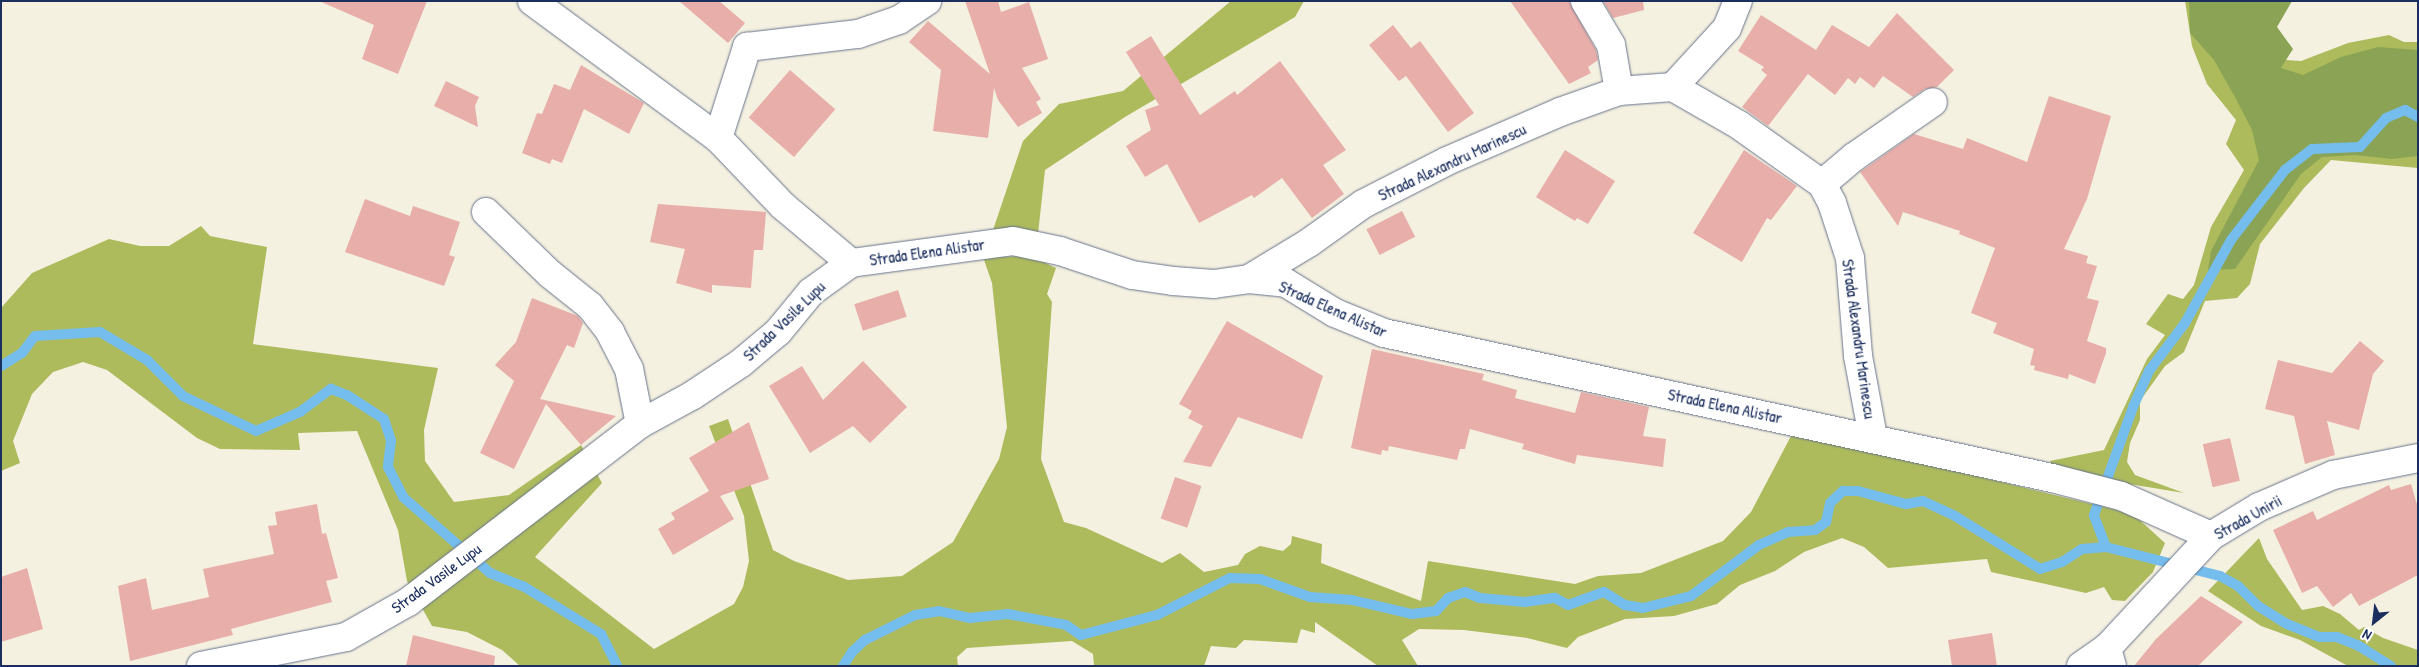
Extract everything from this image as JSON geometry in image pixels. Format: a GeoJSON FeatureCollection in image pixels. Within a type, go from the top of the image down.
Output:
{"type":"FeatureCollection","features":[{"type":"Feature","properties":{"kind":"street","name":"Strada Elena Alistar"},"geometry":{"type":"LineString","coordinates":[[532,1],[718,138],[783,206],[851,263],[1013,241],[1060,251],[1132,275],[1214,284],[1249,278],[1286,283],[1309,294],[1335,313],[1384,333],[1872,437],[2121,496],[2211,536]]}},
{"type":"Feature","properties":{"kind":"street"},"geometry":{"type":"LineString","coordinates":[[718,138],[747,47],[858,34],[899,20],[927,1]]}},
{"type":"Feature","properties":{"kind":"street"},"geometry":{"type":"LineString","coordinates":[[1585,1],[1611,45],[1619,91]]}},
{"type":"Feature","properties":{"kind":"street"},"geometry":{"type":"LineString","coordinates":[[1673,86],[1727,28],[1738,1]]}},
{"type":"Feature","properties":{"kind":"street","name":"Strada Alexandru Marinescu"},"geometry":{"type":"LineString","coordinates":[[1249,278],[1310,242],[1363,204],[1447,161],[1619,91],[1673,86],[1738,126],[1822,184],[1832,203],[1850,258],[1858,356],[1872,437]]}},
{"type":"Feature","properties":{"kind":"street"},"geometry":{"type":"LineString","coordinates":[[1822,184],[1854,157],[1933,102]]}},
{"type":"Feature","properties":{"kind":"street"},"geometry":{"type":"LineString","coordinates":[[486,212],[550,274],[590,306],[610,332],[629,370],[640,424]]}},
{"type":"Feature","properties":{"kind":"street","name":"Strada Vasile Lupu"},"geometry":{"type":"LineString","coordinates":[[201,666],[346,637],[408,602],[640,424],[693,395],[741,363],[778,332],[811,292],[851,263]]}},
{"type":"Feature","properties":{"kind":"street","name":"Strada Unirii"},"geometry":{"type":"LineString","coordinates":[[2081,666],[2110,657],[2211,536],[2259,507],[2333,475],[2418,458]]}},
{"type":"Feature","properties":{"kind":"green space"},"geometry":{"type":"Polygon","coordinates":[[[1231,1],[1304,1],[1295,17],[1125,117],[1045,170],[1038,234],[993,230],[1023,141],[1059,104],[1123,91],[1231,1]]]}},
{"type":"Feature","properties":{"kind":"green space"},"geometry":{"type":"Polygon","coordinates":[[[2185,1],[2213,1],[2272,59],[2301,61],[2348,43],[2389,35],[2404,42],[2418,42],[2418,168],[2331,160],[2304,188],[2260,244],[2250,284],[2237,298],[2205,301],[2184,352],[2165,366],[2140,401],[2140,420],[2130,443],[2127,462],[2135,475],[2184,493],[2056,472],[2050,461],[2104,450],[2147,359],[2165,335],[2146,324],[2168,294],[2183,299],[2194,285],[2211,227],[2244,170],[2226,144],[2236,120],[2207,84],[2192,46],[2185,1]]]}},
{"type":"Feature","properties":{"kind":"green space"},"geometry":{"type":"Polygon","coordinates":[[[2189,1],[2292,1],[2277,27],[2293,49],[2281,68],[2303,75],[2341,57],[2378,47],[2418,50],[2418,156],[2392,159],[2355,155],[2322,157],[2301,174],[2235,269],[2208,270],[2211,251],[2259,160],[2252,130],[2236,99],[2214,60],[2190,33],[2189,1]]]}},
{"type":"Feature","properties":{"kind":"green space"},"geometry":{"type":"Polygon","coordinates":[[[201,226],[210,236],[267,247],[253,344],[438,368],[424,430],[425,461],[454,502],[509,495],[581,445],[602,483],[535,557],[654,649],[734,604],[743,587],[749,561],[744,516],[709,426],[728,419],[773,550],[794,561],[848,580],[902,576],[953,542],[999,459],[1007,427],[992,283],[983,257],[1031,256],[1056,268],[1047,294],[1052,302],[1041,459],[1064,522],[1086,528],[1162,563],[1180,553],[1204,572],[1238,565],[1245,554],[1260,546],[1283,551],[1291,544],[1292,536],[1322,544],[1321,563],[1421,601],[1428,561],[1575,584],[1598,576],[1641,573],[1723,541],[1751,512],[1791,436],[1873,451],[2133,514],[2165,543],[2153,572],[2125,601],[2112,600],[2104,587],[2086,593],[1991,572],[1987,559],[1888,568],[1864,547],[1842,538],[1804,552],[1775,571],[1740,585],[1717,604],[1674,616],[1625,619],[1578,637],[1567,648],[1527,638],[1464,630],[1419,629],[1402,640],[1418,666],[1378,666],[1315,622],[1315,633],[1301,629],[1297,643],[1244,640],[1236,648],[1211,646],[1204,666],[1094,666],[1093,654],[1072,641],[967,648],[957,657],[958,666],[520,666],[502,650],[467,632],[432,626],[407,581],[398,530],[357,431],[298,433],[300,450],[220,449],[197,438],[107,370],[83,362],[53,372],[32,394],[13,441],[20,463],[1,471],[1,308],[32,273],[109,239],[140,246],[169,246],[201,226]]]}},
{"type":"Feature","properties":{"kind":"green space"},"geometry":{"type":"Polygon","coordinates":[[[2259,538],[2267,559],[2302,610],[2323,606],[2340,614],[2359,630],[2364,627],[2383,638],[2418,650],[2418,666],[2348,666],[2300,640],[2261,626],[2208,591],[2259,538]]]}},
{"type":"Feature","properties":{"kind":"building"},"geometry":{"type":"Polygon","coordinates":[[[319,1],[427,1],[398,74],[362,59],[374,25],[319,1]]]}},
{"type":"Feature","properties":{"kind":"building"},"geometry":{"type":"Polygon","coordinates":[[[679,1],[719,1],[745,23],[728,43],[679,1]]]}},
{"type":"Feature","properties":{"kind":"building"},"geometry":{"type":"Polygon","coordinates":[[[965,1],[998,1],[1001,12],[1029,2],[1048,59],[1022,68],[1041,99],[1036,102],[1042,113],[1018,127],[998,100],[994,88],[988,138],[933,131],[941,70],[909,42],[928,21],[990,74],[965,1]]]}},
{"type":"Feature","properties":{"kind":"building"},"geometry":{"type":"Polygon","coordinates":[[[1510,1],[1569,1],[1596,50],[1598,60],[1588,67],[1591,73],[1569,84],[1510,1]]]}},
{"type":"Feature","properties":{"kind":"building"},"geometry":{"type":"Polygon","coordinates":[[[1603,1],[1643,1],[1644,10],[1613,18],[1603,1]]]}},
{"type":"Feature","properties":{"kind":"building"},"geometry":{"type":"Polygon","coordinates":[[[1897,13],[1954,70],[1937,87],[1925,89],[1913,97],[1883,76],[1874,88],[1860,77],[1855,84],[1848,78],[1835,95],[1808,74],[1768,126],[1742,107],[1767,75],[1761,70],[1764,67],[1738,51],[1761,15],[1816,50],[1832,25],[1869,47],[1897,13]]]}},
{"type":"Feature","properties":{"kind":"building"},"geometry":{"type":"Polygon","coordinates":[[[1393,25],[1411,48],[1420,41],[1474,113],[1448,132],[1406,76],[1399,81],[1369,45],[1393,25]]]}},
{"type":"Feature","properties":{"kind":"building"},"geometry":{"type":"Polygon","coordinates":[[[1151,36],[1200,115],[1235,91],[1237,95],[1280,61],[1346,150],[1323,165],[1344,194],[1312,218],[1282,178],[1254,198],[1252,195],[1199,223],[1167,164],[1145,177],[1126,146],[1151,130],[1145,110],[1159,105],[1126,52],[1151,36]]]}},
{"type":"Feature","properties":{"kind":"building"},"geometry":{"type":"Polygon","coordinates":[[[581,65],[644,103],[629,134],[584,109],[562,163],[552,159],[550,164],[522,153],[537,113],[542,114],[554,84],[570,90],[581,65]]]}},
{"type":"Feature","properties":{"kind":"building"},"geometry":{"type":"Polygon","coordinates":[[[790,70],[835,109],[794,157],[749,118],[790,70]]]}},
{"type":"Feature","properties":{"kind":"building"},"geometry":{"type":"Polygon","coordinates":[[[446,81],[479,97],[475,106],[478,127],[434,106],[446,81]]]}},
{"type":"Feature","properties":{"kind":"building"},"geometry":{"type":"Polygon","coordinates":[[[2049,96],[2111,116],[2087,199],[2064,249],[2088,256],[2086,263],[2097,266],[2087,298],[2099,301],[2087,341],[2106,348],[2106,353],[2095,384],[2069,374],[2068,379],[2034,370],[2035,366],[2030,365],[2034,349],[1993,333],[1997,323],[1971,313],[1995,248],[1959,234],[1960,231],[1903,212],[1898,226],[1860,172],[1914,134],[1963,149],[1967,138],[2027,162],[2049,96]]]}},
{"type":"Feature","properties":{"kind":"building"},"geometry":{"type":"Polygon","coordinates":[[[1565,150],[1615,181],[1588,224],[1577,218],[1575,221],[1536,197],[1565,150]]]}},
{"type":"Feature","properties":{"kind":"building"},"geometry":{"type":"Polygon","coordinates":[[[1744,150],[1797,186],[1771,220],[1767,218],[1742,262],[1693,233],[1744,150]]]}},
{"type":"Feature","properties":{"kind":"building"},"geometry":{"type":"Polygon","coordinates":[[[365,199],[410,216],[413,206],[460,222],[449,255],[455,257],[444,286],[345,252],[365,199]]]}},
{"type":"Feature","properties":{"kind":"building"},"geometry":{"type":"Polygon","coordinates":[[[658,204],[766,212],[763,250],[754,250],[751,288],[712,285],[712,293],[676,283],[685,249],[650,242],[658,204]]]}},
{"type":"Feature","properties":{"kind":"building"},"geometry":{"type":"Polygon","coordinates":[[[1402,211],[1415,237],[1380,255],[1366,229],[1402,211]]]}},
{"type":"Feature","properties":{"kind":"building"},"geometry":{"type":"Polygon","coordinates":[[[898,290],[907,317],[863,331],[854,304],[898,290]]]}},
{"type":"Feature","properties":{"kind":"building"},"geometry":{"type":"Polygon","coordinates":[[[532,298],[578,316],[583,323],[574,348],[567,345],[540,399],[616,416],[581,445],[546,404],[514,469],[480,453],[514,381],[495,365],[516,342],[532,298]]]}},
{"type":"Feature","properties":{"kind":"building"},"geometry":{"type":"Polygon","coordinates":[[[1227,321],[1323,376],[1302,439],[1238,417],[1211,467],[1183,462],[1203,426],[1188,418],[1192,411],[1179,404],[1227,321]]]}},
{"type":"Feature","properties":{"kind":"building"},"geometry":{"type":"Polygon","coordinates":[[[2360,341],[2384,361],[2373,374],[2359,430],[2327,421],[2335,455],[2305,464],[2294,416],[2265,409],[2278,360],[2332,373],[2360,341]]]}},
{"type":"Feature","properties":{"kind":"building"},"geometry":{"type":"Polygon","coordinates":[[[1372,349],[1484,374],[1482,380],[1517,390],[1515,398],[1575,413],[1581,392],[1649,407],[1643,436],[1666,439],[1663,467],[1577,455],[1575,464],[1522,449],[1524,444],[1470,429],[1465,449],[1460,449],[1457,460],[1389,446],[1388,451],[1382,450],[1381,455],[1351,448],[1372,349]]]}},
{"type":"Feature","properties":{"kind":"building"},"geometry":{"type":"Polygon","coordinates":[[[863,361],[907,407],[870,443],[853,426],[810,453],[769,386],[802,366],[823,400],[863,361]]]}},
{"type":"Feature","properties":{"kind":"building"},"geometry":{"type":"Polygon","coordinates":[[[749,422],[769,479],[720,496],[734,519],[673,555],[658,529],[675,519],[671,513],[709,491],[689,458],[749,422]]]}},
{"type":"Feature","properties":{"kind":"building"},"geometry":{"type":"Polygon","coordinates":[[[2230,438],[2240,481],[2213,487],[2203,444],[2230,438]]]}},
{"type":"Feature","properties":{"kind":"building"},"geometry":{"type":"Polygon","coordinates":[[[1175,477],[1201,486],[1187,528],[1161,519],[1175,477]]]}},
{"type":"Feature","properties":{"kind":"building"},"geometry":{"type":"Polygon","coordinates":[[[2411,484],[2418,508],[2418,575],[2359,606],[2351,593],[2333,607],[2317,586],[2302,593],[2273,530],[2313,511],[2317,520],[2389,485],[2391,490],[2411,484]]]}},
{"type":"Feature","properties":{"kind":"building"},"geometry":{"type":"Polygon","coordinates":[[[317,504],[322,534],[326,533],[338,578],[326,581],[332,602],[231,629],[233,635],[130,661],[118,586],[146,578],[152,610],[209,597],[203,569],[274,554],[268,526],[277,525],[275,512],[317,504]]]}},
{"type":"Feature","properties":{"kind":"building"},"geometry":{"type":"Polygon","coordinates":[[[27,568],[43,629],[1,642],[1,577],[27,568]]]}},
{"type":"Feature","properties":{"kind":"building"},"geometry":{"type":"Polygon","coordinates":[[[2201,596],[2243,622],[2198,666],[2134,666],[2156,639],[2201,596]]]}},
{"type":"Feature","properties":{"kind":"building"},"geometry":{"type":"Polygon","coordinates":[[[1992,633],[1997,666],[1952,666],[1948,640],[1992,633]]]}},
{"type":"Feature","properties":{"kind":"building"},"geometry":{"type":"Polygon","coordinates":[[[413,635],[495,656],[494,666],[406,666],[413,635]]]}},
{"type":"Feature","properties":{"kind":"waterway"},"geometry":{"type":"LineString","coordinates":[[2106,547],[2094,515],[2133,407],[2149,371],[2185,323],[2231,240],[2285,170],[2312,149],[2360,147],[2386,118],[2405,110],[2418,117]]}},
{"type":"Feature","properties":{"kind":"waterway"},"geometry":{"type":"LineString","coordinates":[[1,366],[22,353],[35,336],[100,332],[147,360],[183,396],[256,431],[300,412],[331,389],[347,395],[384,419],[391,441],[388,467],[403,497],[490,573],[523,586],[601,634],[617,666]]}},
{"type":"Feature","properties":{"kind":"waterway"},"geometry":{"type":"LineString","coordinates":[[843,666],[852,652],[865,640],[915,615],[939,611],[970,618],[1008,614],[1066,625],[1081,635],[1157,615],[1230,578],[1260,579],[1310,597],[1352,600],[1412,614],[1436,611],[1448,598],[1465,592],[1480,598],[1525,602],[1555,598],[1568,605],[1604,592],[1625,605],[1643,608],[1691,596],[1759,545],[1788,532],[1815,530],[1826,522],[1830,503],[1843,491],[1858,491],[1906,504],[1923,501],[1955,516],[2040,569],[2062,562],[2082,549],[2106,547],[2220,576],[2238,586],[2258,606],[2287,624],[2320,637],[2337,637],[2359,646],[2391,666]]}}]}
